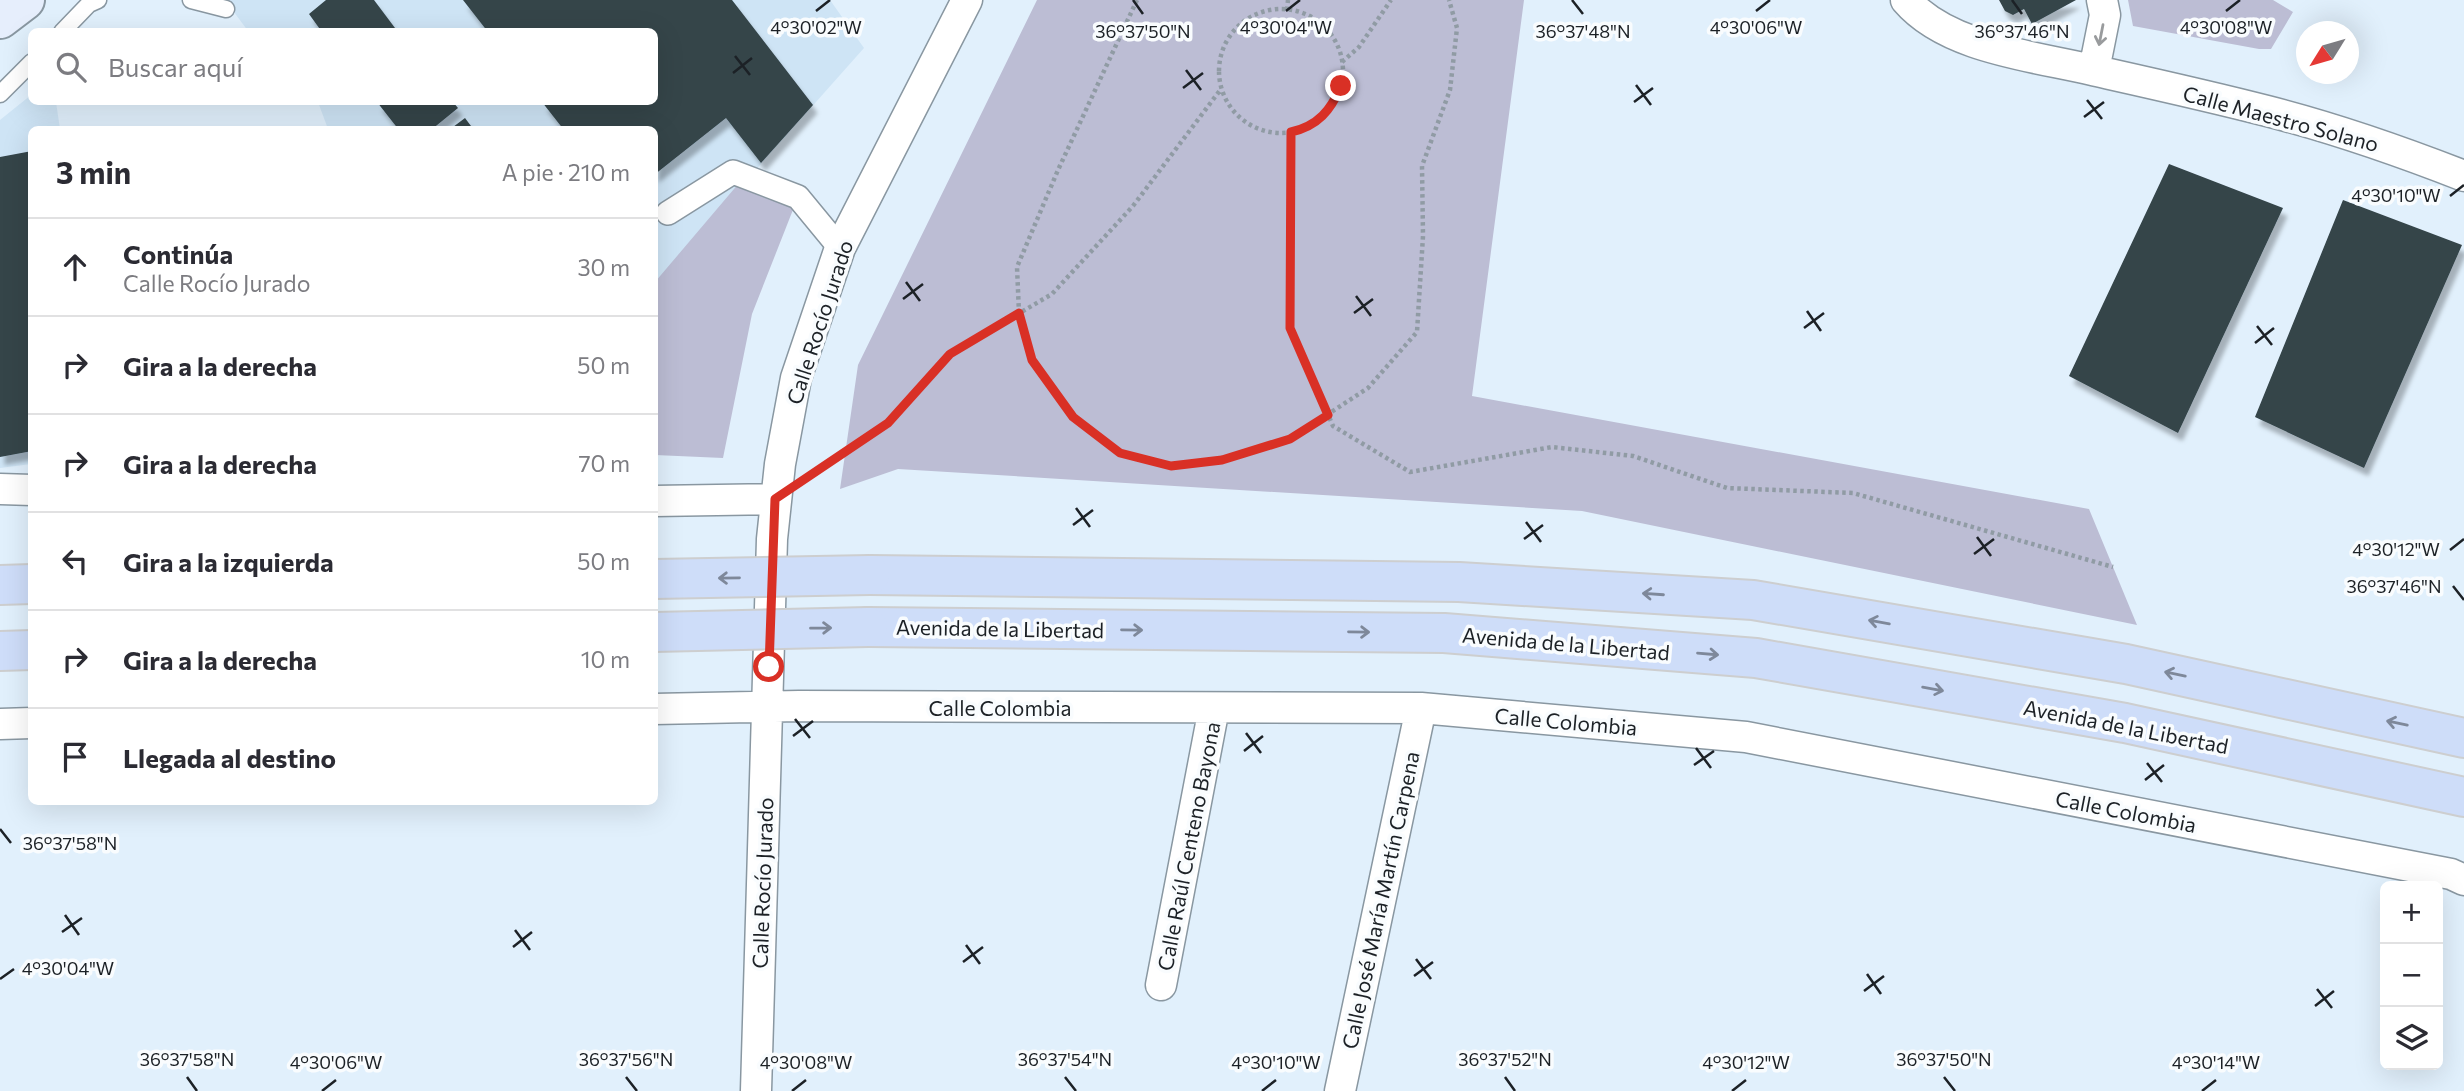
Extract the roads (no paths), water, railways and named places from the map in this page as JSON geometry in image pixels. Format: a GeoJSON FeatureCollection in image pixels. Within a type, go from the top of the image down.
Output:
{"type":"FeatureCollection","features":[{"type":"Feature","properties":{"kind":"main road"},"geometry":{"type":"LineString","coordinates":[[0,19],[25,0]]}},
{"type":"Feature","properties":{"kind":"main road"},"geometry":{"type":"LineString","coordinates":[[658,579],[870,575],[1459,582],[1753,600],[2126,664],[2464,738]]}},
{"type":"Feature","properties":{"kind":"main road"},"geometry":{"type":"LineString","coordinates":[[0,585],[28,584]]}},
{"type":"Feature","properties":{"kind":"main road","name":"Avenida de la Libertad"},"geometry":{"type":"LineString","coordinates":[[658,632],[868,627],[1444,633],[1756,658],[2125,723],[2464,797]]}},
{"type":"Feature","properties":{"kind":"main road"},"geometry":{"type":"LineString","coordinates":[[0,651],[28,650]]}},
{"type":"Feature","properties":{"kind":"street","name":"Calle Rocío Jurado"},"geometry":{"type":"LineString","coordinates":[[756,1091],[775,499],[779,464],[796,377],[840,248],[967,0]]}},
{"type":"Feature","properties":{"kind":"street","name":"Calle Maestro Solano"},"geometry":{"type":"LineString","coordinates":[[1906,0],[1936,25],[1974,42],[2268,111],[2395,149],[2464,176]]}},
{"type":"Feature","properties":{"kind":"street"},"geometry":{"type":"LineString","coordinates":[[2094,70],[2105,15],[2102,0]]}},
{"type":"Feature","properties":{"kind":"street"},"geometry":{"type":"LineString","coordinates":[[668,213],[733,172],[798,197],[840,248]]}},
{"type":"Feature","properties":{"kind":"street"},"geometry":{"type":"LineString","coordinates":[[0,489],[28,490]]}},
{"type":"Feature","properties":{"kind":"street"},"geometry":{"type":"LineString","coordinates":[[658,501],[775,499]]}},
{"type":"Feature","properties":{"kind":"street","name":"Calle Raúl Centeno Bayona"},"geometry":{"type":"LineString","coordinates":[[1161,985],[1214,708]]}},
{"type":"Feature","properties":{"kind":"street","name":"Calle Colombia"},"geometry":{"type":"LineString","coordinates":[[658,709],[1421,708],[1746,737],[2451,874],[2464,880]]}},
{"type":"Feature","properties":{"kind":"street","name":"Calle José María Martín Carpena"},"geometry":{"type":"LineString","coordinates":[[1340,1091],[1421,708]]}},
{"type":"Feature","properties":{"kind":"street"},"geometry":{"type":"LineString","coordinates":[[0,724],[28,723]]}},
{"type":"Feature","properties":{"kind":"lane"},"geometry":{"type":"LineString","coordinates":[[66,28],[89,4],[98,0]]}},
{"type":"Feature","properties":{"kind":"lane"},"geometry":{"type":"LineString","coordinates":[[191,0],[226,9]]}},
{"type":"Feature","properties":{"kind":"lane"},"geometry":{"type":"LineString","coordinates":[[0,94],[28,66]]}}]}
